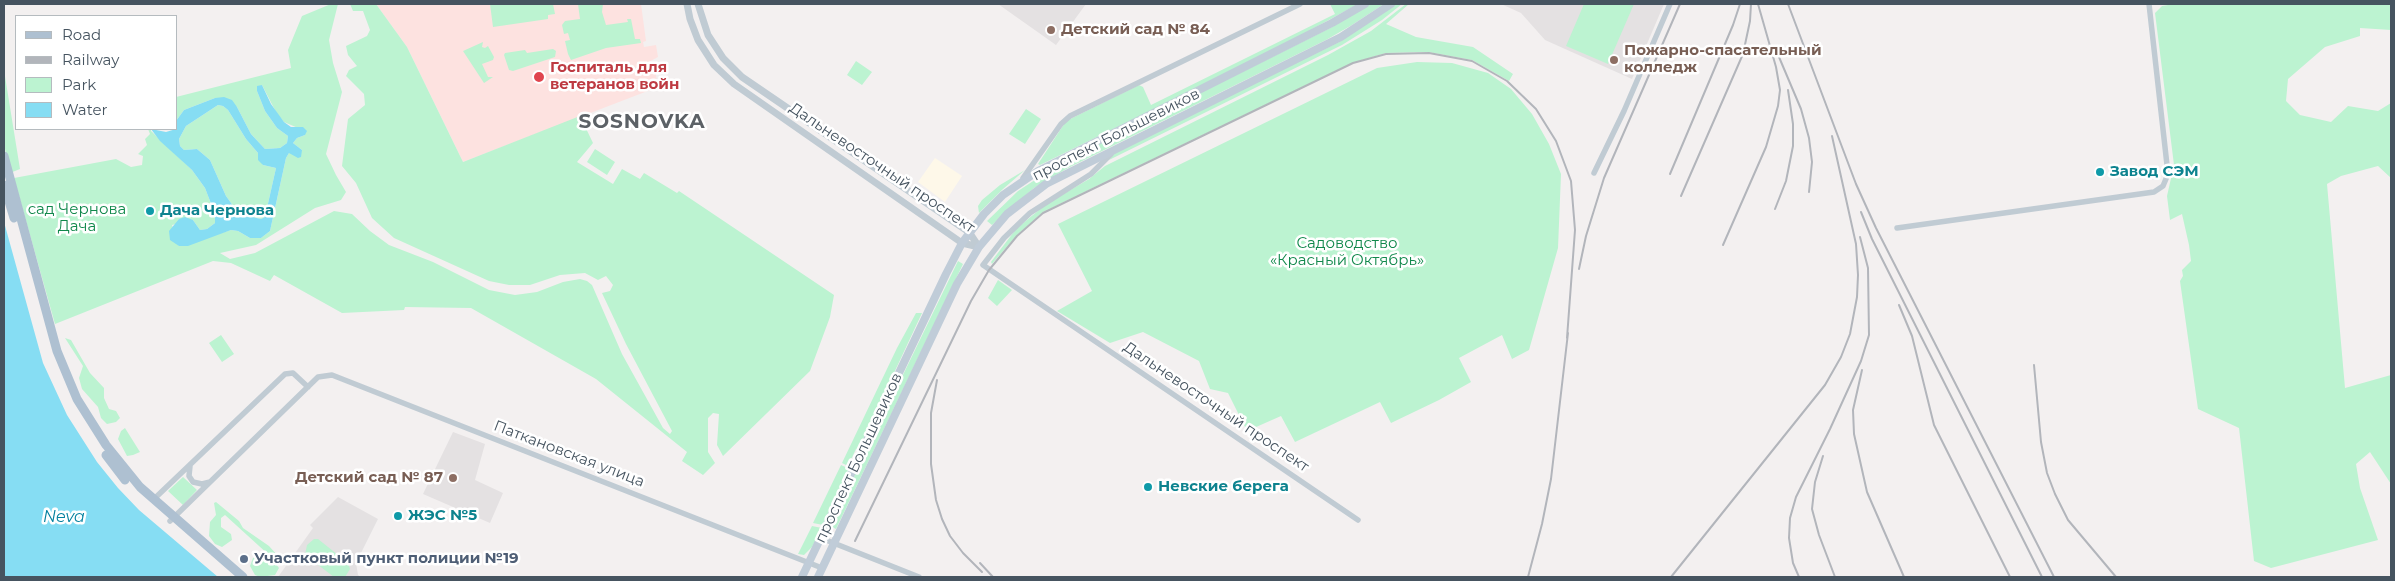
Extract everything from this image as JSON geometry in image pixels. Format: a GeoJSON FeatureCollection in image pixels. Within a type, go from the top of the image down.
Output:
{"type":"FeatureCollection","features":[{"type":"Feature","properties":{"kind":"main road","name":"проспект Большевиков"},"geometry":{"type":"LineString","coordinates":[[802,577],[962,243],[969,232],[997,201],[1018,184],[1074,152],[1350,14],[1364,4]]}},
{"type":"Feature","properties":{"kind":"main road","name":"проспект Большевиков"},"geometry":{"type":"LineString","coordinates":[[818,577],[957,284],[979,247],[1020,202],[1046,184],[1078,166],[1340,37],[1391,4]]}},
{"type":"Feature","properties":{"kind":"main road"},"geometry":{"type":"LineString","coordinates":[[4,156],[55,344],[70,386],[116,459],[140,487],[234,577]]}},
{"type":"Feature","properties":{"kind":"main road"},"geometry":{"type":"LineString","coordinates":[[4,185],[52,354],[69,395],[114,467],[138,493],[243,577]]}},
{"type":"Feature","properties":{"kind":"street","name":"Дальневосточный проспект"},"geometry":{"type":"LineString","coordinates":[[687,4],[690,19],[698,40],[714,64],[734,84],[962,243],[979,247]]}},
{"type":"Feature","properties":{"kind":"street","name":"Дальневосточный проспект"},"geometry":{"type":"LineString","coordinates":[[698,4],[708,35],[723,58],[742,77],[969,232],[979,247]]}},
{"type":"Feature","properties":{"kind":"street"},"geometry":{"type":"LineString","coordinates":[[1018,184],[1027,174],[1060,124],[1070,116],[1300,4]]}},
{"type":"Feature","properties":{"kind":"street"},"geometry":{"type":"LineString","coordinates":[[1594,173],[1624,111],[1670,4]]}},
{"type":"Feature","properties":{"kind":"street"},"geometry":{"type":"LineString","coordinates":[[1896,228],[2154,192],[2163,186],[2168,174],[2150,4]]}},
{"type":"Feature","properties":{"kind":"street"},"geometry":{"type":"LineString","coordinates":[[1082,180],[1091,174],[1117,147]]}},
{"type":"Feature","properties":{"kind":"street"},"geometry":{"type":"LineString","coordinates":[[1078,166],[1085,173],[1082,180]]}},
{"type":"Feature","properties":{"kind":"street","name":"Дальневосточный проспект"},"geometry":{"type":"LineString","coordinates":[[1082,180],[1054,196],[1030,214],[1004,238],[983,265],[1358,520]]}},
{"type":"Feature","properties":{"kind":"street"},"geometry":{"type":"LineString","coordinates":[[154,500],[285,374],[293,373],[308,387]]}},
{"type":"Feature","properties":{"kind":"street","name":"Паткановская улица"},"geometry":{"type":"LineString","coordinates":[[172,519],[308,387],[323,375],[332,375],[822,568]]}},
{"type":"Feature","properties":{"kind":"street"},"geometry":{"type":"LineString","coordinates":[[190,465],[189,476],[193,482],[202,484],[210,482]]}},
{"type":"Feature","properties":{"kind":"street"},"geometry":{"type":"LineString","coordinates":[[821,538],[920,577]]}},
{"type":"Feature","properties":{"kind":"shaded area","name":"Госпиталь для ветеранов войн"},"geometry":{"type":"Polygon","coordinates":[[[376,4],[641,4],[646,41],[643,42],[644,47],[656,45],[658,57],[647,63],[648,65],[654,64],[658,87],[463,162],[407,47],[376,4]]]}},
{"type":"Feature","properties":{"kind":"shaded area","name":"Детский сад № 84"},"geometry":{"type":"Polygon","coordinates":[[[998,4],[1086,4],[1056,45],[998,4]]]}},
{"type":"Feature","properties":{"kind":"shaded area","name":"Пожарно-спасательный колледж"},"geometry":{"type":"Polygon","coordinates":[[[1501,4],[1664,4],[1632,79],[1545,40],[1521,13],[1501,4]]]}},
{"type":"Feature","properties":{"kind":"shaded area"},"geometry":{"type":"Polygon","coordinates":[[[935,158],[962,176],[945,202],[918,182],[935,158]]]}},
{"type":"Feature","properties":{"kind":"shaded area","name":"Детский сад № 87"},"geometry":{"type":"Polygon","coordinates":[[[453,432],[485,444],[475,480],[503,493],[490,523],[423,494],[453,432]]]}},
{"type":"Feature","properties":{"kind":"shaded area"},"geometry":{"type":"Polygon","coordinates":[[[338,497],[378,519],[356,563],[358,575],[361,577],[278,577],[313,528],[310,525],[338,497]]]}},
{"type":"Feature","properties":{"kind":"green space","name":"сад Чернова Дача"},"geometry":{"type":"Polygon","coordinates":[[[331,4],[338,4],[329,40],[333,63],[342,92],[326,154],[346,192],[341,200],[315,208],[256,245],[220,253],[230,259],[255,253],[334,211],[352,214],[389,245],[433,262],[489,290],[515,295],[537,292],[563,282],[580,279],[587,281],[592,285],[622,354],[663,428],[670,434],[672,431],[626,344],[602,293],[610,291],[613,285],[606,276],[598,280],[585,273],[560,275],[530,285],[509,285],[489,281],[394,238],[372,218],[356,183],[342,166],[348,119],[365,105],[364,94],[346,76],[349,70],[357,66],[348,55],[346,46],[367,36],[370,30],[363,11],[353,11],[350,4],[376,4],[407,47],[463,162],[580,116],[593,143],[577,162],[613,184],[622,169],[640,179],[644,173],[677,193],[679,191],[834,295],[830,317],[810,371],[723,456],[717,445],[719,414],[713,413],[708,418],[708,452],[715,463],[703,475],[682,461],[687,452],[596,379],[471,308],[405,307],[404,310],[342,313],[274,275],[270,281],[231,263],[213,261],[55,324],[14,178],[116,159],[131,167],[142,165],[143,156],[138,154],[147,145],[145,139],[150,134],[148,130],[151,130],[192,170],[205,188],[215,214],[215,223],[207,229],[200,230],[193,220],[172,225],[179,246],[231,230],[238,231],[250,238],[261,238],[270,231],[286,158],[289,153],[302,150],[293,143],[297,138],[305,135],[298,128],[284,122],[277,114],[262,85],[257,91],[265,111],[277,128],[288,136],[287,143],[280,148],[265,149],[251,134],[237,107],[215,98],[184,110],[178,118],[178,96],[291,68],[288,50],[302,16],[331,4]]]}},
{"type":"Feature","properties":{"kind":"green space"},"geometry":{"type":"Polygon","coordinates":[[[490,4],[553,4],[555,14],[548,15],[548,19],[493,27],[490,4]]]}},
{"type":"Feature","properties":{"kind":"green space"},"geometry":{"type":"Polygon","coordinates":[[[578,4],[603,4],[602,12],[606,25],[628,22],[627,19],[631,19],[635,39],[640,39],[641,43],[606,48],[571,60],[565,41],[570,40],[568,33],[564,34],[562,25],[565,21],[580,19],[578,4]]]}},
{"type":"Feature","properties":{"kind":"green space"},"geometry":{"type":"Polygon","coordinates":[[[1330,4],[1358,4],[1276,49],[1040,165],[1038,164],[1066,121],[1139,85],[1143,87],[1151,105],[1335,14],[1330,4]]]}},
{"type":"Feature","properties":{"kind":"green space"},"geometry":{"type":"Polygon","coordinates":[[[1370,4],[1384,4],[1326,40],[1068,168],[1034,188],[992,225],[987,221],[1018,191],[1064,161],[1332,27],[1370,4]]]}},
{"type":"Feature","properties":{"kind":"green space"},"geometry":{"type":"Polygon","coordinates":[[[1396,4],[1402,4],[1382,20],[1342,45],[1109,160],[1115,152],[1339,42],[1396,4]]]}},
{"type":"Feature","properties":{"kind":"green space"},"geometry":{"type":"Polygon","coordinates":[[[1406,4],[1409,4],[1386,24],[1416,37],[1473,47],[1513,74],[1509,81],[1472,60],[1428,52],[1386,53],[1352,63],[1043,212],[1017,235],[992,264],[991,262],[1016,229],[1045,205],[1089,179],[1105,166],[1328,55],[1371,31],[1406,4]]]}},
{"type":"Feature","properties":{"kind":"green space"},"geometry":{"type":"Polygon","coordinates":[[[1584,4],[1634,4],[1608,64],[1566,46],[1584,4]]]}},
{"type":"Feature","properties":{"kind":"green space"},"geometry":{"type":"Polygon","coordinates":[[[2174,4],[2391,4],[2391,30],[2360,28],[2360,36],[2325,47],[2288,79],[2286,101],[2300,115],[2331,122],[2348,106],[2378,111],[2391,103],[2391,178],[2378,166],[2341,176],[2327,184],[2345,388],[2391,375],[2391,484],[2370,452],[2356,464],[2360,488],[2378,540],[2271,568],[2254,561],[2239,428],[2198,409],[2180,281],[2183,276],[2182,270],[2191,261],[2189,245],[2182,214],[2170,220],[2167,196],[2174,165],[2155,13],[2162,6],[2174,4]]]}},
{"type":"Feature","properties":{"kind":"green space"},"geometry":{"type":"Polygon","coordinates":[[[483,42],[482,47],[488,46],[494,57],[493,60],[482,64],[488,77],[493,77],[484,83],[463,51],[483,42]]]}},
{"type":"Feature","properties":{"kind":"green space"},"geometry":{"type":"Polygon","coordinates":[[[553,49],[556,51],[555,57],[513,71],[509,70],[504,55],[505,53],[525,50],[527,53],[553,49]]]}},
{"type":"Feature","properties":{"kind":"green space"},"geometry":{"type":"Polygon","coordinates":[[[856,61],[872,72],[862,85],[847,75],[856,61]]]}},
{"type":"Feature","properties":{"kind":"green space","name":"Садоводство «Красный Октябрь»"},"geometry":{"type":"Polygon","coordinates":[[[1417,62],[1452,63],[1488,73],[1511,89],[1532,114],[1549,144],[1561,174],[1558,248],[1529,350],[1512,359],[1502,335],[1459,358],[1471,382],[1439,400],[1391,423],[1380,402],[1295,442],[1281,416],[1247,431],[1228,393],[1210,389],[1199,361],[1143,332],[1110,343],[1057,311],[1092,291],[1058,224],[1377,68],[1417,62]]]}},
{"type":"Feature","properties":{"kind":"green space"},"geometry":{"type":"Polygon","coordinates":[[[4,70],[20,169],[10,173],[4,144],[4,70]]]}},
{"type":"Feature","properties":{"kind":"green space"},"geometry":{"type":"Polygon","coordinates":[[[218,105],[228,110],[246,139],[258,153],[263,165],[276,168],[265,217],[261,219],[239,214],[226,196],[210,160],[197,149],[184,150],[180,146],[179,139],[186,126],[218,105]]]}},
{"type":"Feature","properties":{"kind":"green space"},"geometry":{"type":"Polygon","coordinates":[[[1026,109],[1041,119],[1025,144],[1009,134],[1026,109]]]}},
{"type":"Feature","properties":{"kind":"green space"},"geometry":{"type":"Polygon","coordinates":[[[595,149],[615,162],[607,175],[587,162],[595,149]]]}},
{"type":"Feature","properties":{"kind":"green space"},"geometry":{"type":"Polygon","coordinates":[[[1025,170],[979,213],[978,206],[982,200],[1000,185],[1025,170]]]}},
{"type":"Feature","properties":{"kind":"green space"},"geometry":{"type":"Polygon","coordinates":[[[958,261],[963,264],[836,529],[830,526],[958,261]]]}},
{"type":"Feature","properties":{"kind":"green space"},"geometry":{"type":"Polygon","coordinates":[[[998,280],[1012,290],[997,306],[988,298],[998,280]]]}},
{"type":"Feature","properties":{"kind":"green space"},"geometry":{"type":"Polygon","coordinates":[[[916,313],[922,313],[858,450],[856,449],[848,466],[842,463],[897,348],[916,313]]]}},
{"type":"Feature","properties":{"kind":"green space"},"geometry":{"type":"Polygon","coordinates":[[[221,335],[234,354],[222,362],[209,343],[221,335]]]}},
{"type":"Feature","properties":{"kind":"green space"},"geometry":{"type":"Polygon","coordinates":[[[65,338],[71,340],[90,373],[104,388],[104,398],[109,409],[116,411],[120,418],[116,422],[107,424],[101,418],[98,407],[82,389],[79,378],[83,366],[65,338]]]}},
{"type":"Feature","properties":{"kind":"green space"},"geometry":{"type":"Polygon","coordinates":[[[125,428],[140,452],[127,456],[118,439],[121,431],[125,428]]]}},
{"type":"Feature","properties":{"kind":"green space"},"geometry":{"type":"Polygon","coordinates":[[[841,465],[850,469],[823,525],[813,523],[841,465]]]}},
{"type":"Feature","properties":{"kind":"green space"},"geometry":{"type":"Polygon","coordinates":[[[183,477],[197,490],[183,505],[168,491],[183,477]]]}},
{"type":"Feature","properties":{"kind":"green space"},"geometry":{"type":"Polygon","coordinates":[[[216,502],[239,521],[243,528],[269,546],[278,556],[273,560],[279,568],[275,575],[260,577],[255,575],[250,566],[253,558],[259,554],[268,560],[270,556],[225,515],[221,518],[221,527],[231,534],[232,540],[222,547],[215,544],[209,536],[210,522],[216,515],[214,503],[216,502]]]}},
{"type":"Feature","properties":{"kind":"green space"},"geometry":{"type":"Polygon","coordinates":[[[812,526],[822,528],[812,547],[804,555],[798,554],[812,526]]]}},
{"type":"Feature","properties":{"kind":"green space"},"geometry":{"type":"Polygon","coordinates":[[[314,539],[318,539],[348,563],[350,569],[345,577],[334,577],[305,555],[307,545],[314,539]]]}},
{"type":"Feature","properties":{"kind":"water"},"geometry":{"type":"Polygon","coordinates":[[[262,85],[271,104],[284,122],[291,127],[303,127],[307,131],[305,135],[297,138],[293,143],[302,150],[301,157],[298,158],[289,153],[286,158],[270,231],[261,238],[250,238],[238,231],[231,230],[188,246],[179,246],[170,240],[169,231],[179,219],[185,217],[193,220],[200,230],[207,229],[215,223],[215,214],[205,188],[192,170],[160,141],[152,130],[166,132],[178,130],[178,118],[184,110],[215,98],[224,97],[232,100],[251,134],[265,149],[280,148],[287,143],[288,136],[277,128],[265,111],[257,91],[257,86],[262,85]],[[218,105],[186,126],[179,139],[180,146],[184,150],[197,149],[210,160],[226,196],[239,214],[261,219],[265,217],[276,168],[263,165],[258,160],[258,153],[246,139],[228,110],[218,105]]]}},
{"type":"Feature","properties":{"kind":"water","name":"Neva"},"geometry":{"type":"Polygon","coordinates":[[[4,222],[43,363],[67,415],[97,462],[118,488],[139,510],[218,577],[4,577],[4,222]]]}},
{"type":"Feature","properties":{"kind":"railway"},"geometry":{"type":"LineString","coordinates":[[1579,269],[1586,236],[1604,178],[1680,4]]}},
{"type":"Feature","properties":{"kind":"railway"},"geometry":{"type":"LineString","coordinates":[[1670,174],[1733,25],[1740,4]]}},
{"type":"Feature","properties":{"kind":"railway"},"geometry":{"type":"LineString","coordinates":[[1681,196],[1743,54],[1750,21],[1751,4]]}},
{"type":"Feature","properties":{"kind":"railway"},"geometry":{"type":"LineString","coordinates":[[1723,245],[1766,147],[1778,106],[1780,90],[1776,67],[1758,4]]}},
{"type":"Feature","properties":{"kind":"railway"},"geometry":{"type":"LineString","coordinates":[[1788,4],[1856,184],[1876,228],[2054,577]]}},
{"type":"Feature","properties":{"kind":"railway"},"geometry":{"type":"LineString","coordinates":[[855,541],[971,301],[989,270],[1017,236],[1043,213],[1353,63],[1386,54],[1429,53],[1472,61],[1507,81],[1536,109],[1556,141],[1571,181],[1575,230],[1567,338]]}},
{"type":"Feature","properties":{"kind":"railway"},"geometry":{"type":"LineString","coordinates":[[1779,57],[1801,109],[1809,138],[1812,162],[1809,192]]}},
{"type":"Feature","properties":{"kind":"railway"},"geometry":{"type":"LineString","coordinates":[[1775,209],[1786,181],[1793,146],[1793,124],[1788,90]]}},
{"type":"Feature","properties":{"kind":"railway"},"geometry":{"type":"LineString","coordinates":[[1671,577],[1825,385],[1841,357],[1850,334],[1857,297],[1856,244],[1832,136]]}},
{"type":"Feature","properties":{"kind":"railway"},"geometry":{"type":"LineString","coordinates":[[1861,212],[1872,239],[2042,577]]}},
{"type":"Feature","properties":{"kind":"railway"},"geometry":{"type":"LineString","coordinates":[[1799,577],[1793,563],[1789,538],[1790,518],[1796,497],[1861,361],[1869,335],[1868,268],[1860,237]]}},
{"type":"Feature","properties":{"kind":"railway"},"geometry":{"type":"LineString","coordinates":[[1899,305],[1912,336],[1934,425],[2010,577]]}},
{"type":"Feature","properties":{"kind":"railway"},"geometry":{"type":"LineString","coordinates":[[1528,577],[1542,524],[1551,479],[1568,333]]}},
{"type":"Feature","properties":{"kind":"railway"},"geometry":{"type":"LineString","coordinates":[[2034,365],[2041,442],[2047,473],[2055,494],[2068,520],[2116,577]]}},
{"type":"Feature","properties":{"kind":"railway"},"geometry":{"type":"LineString","coordinates":[[1862,370],[1853,410],[1854,434],[1867,492],[1904,577]]}},
{"type":"Feature","properties":{"kind":"railway"},"geometry":{"type":"LineString","coordinates":[[937,380],[931,413],[931,464],[936,500],[950,536],[963,553],[982,572]]}},
{"type":"Feature","properties":{"kind":"railway"},"geometry":{"type":"LineString","coordinates":[[1823,456],[1815,482],[1812,509],[1819,535],[1835,577]]}},
{"type":"Feature","properties":{"kind":"railway"},"geometry":{"type":"LineString","coordinates":[[980,563],[993,577]]}},
{"type":"Feature","properties":{"kind":"place","name":"Детский сад № 84"},"geometry":{"type":"Point","coordinates":[1051,30]}},
{"type":"Feature","properties":{"kind":"place","name":"Пожарно-спасательный колледж"},"geometry":{"type":"Point","coordinates":[1614,60]}},
{"type":"Feature","properties":{"kind":"place","name":"Госпиталь для ветеранов войн"},"geometry":{"type":"Point","coordinates":[539,77]}},
{"type":"Feature","properties":{"kind":"place","name":"Завод СЭМ"},"geometry":{"type":"Point","coordinates":[2100,172]}},
{"type":"Feature","properties":{"kind":"place","name":"Дача Чернова"},"geometry":{"type":"Point","coordinates":[150,211]}},
{"type":"Feature","properties":{"kind":"place","name":"Детский сад № 87"},"geometry":{"type":"Point","coordinates":[453,478]}},
{"type":"Feature","properties":{"kind":"place","name":"Невские берега"},"geometry":{"type":"Point","coordinates":[1148,487]}},
{"type":"Feature","properties":{"kind":"place","name":"ЖЭС №5"},"geometry":{"type":"Point","coordinates":[398,516]}},
{"type":"Feature","properties":{"kind":"place","name":"Участковый пункт полиции №19"},"geometry":{"type":"Point","coordinates":[244,559]}},
{"type":"Feature","properties":{"kind":"district","name":"SOSNOVKA"},"geometry":{"type":"Point","coordinates":[642,122]}}]}
